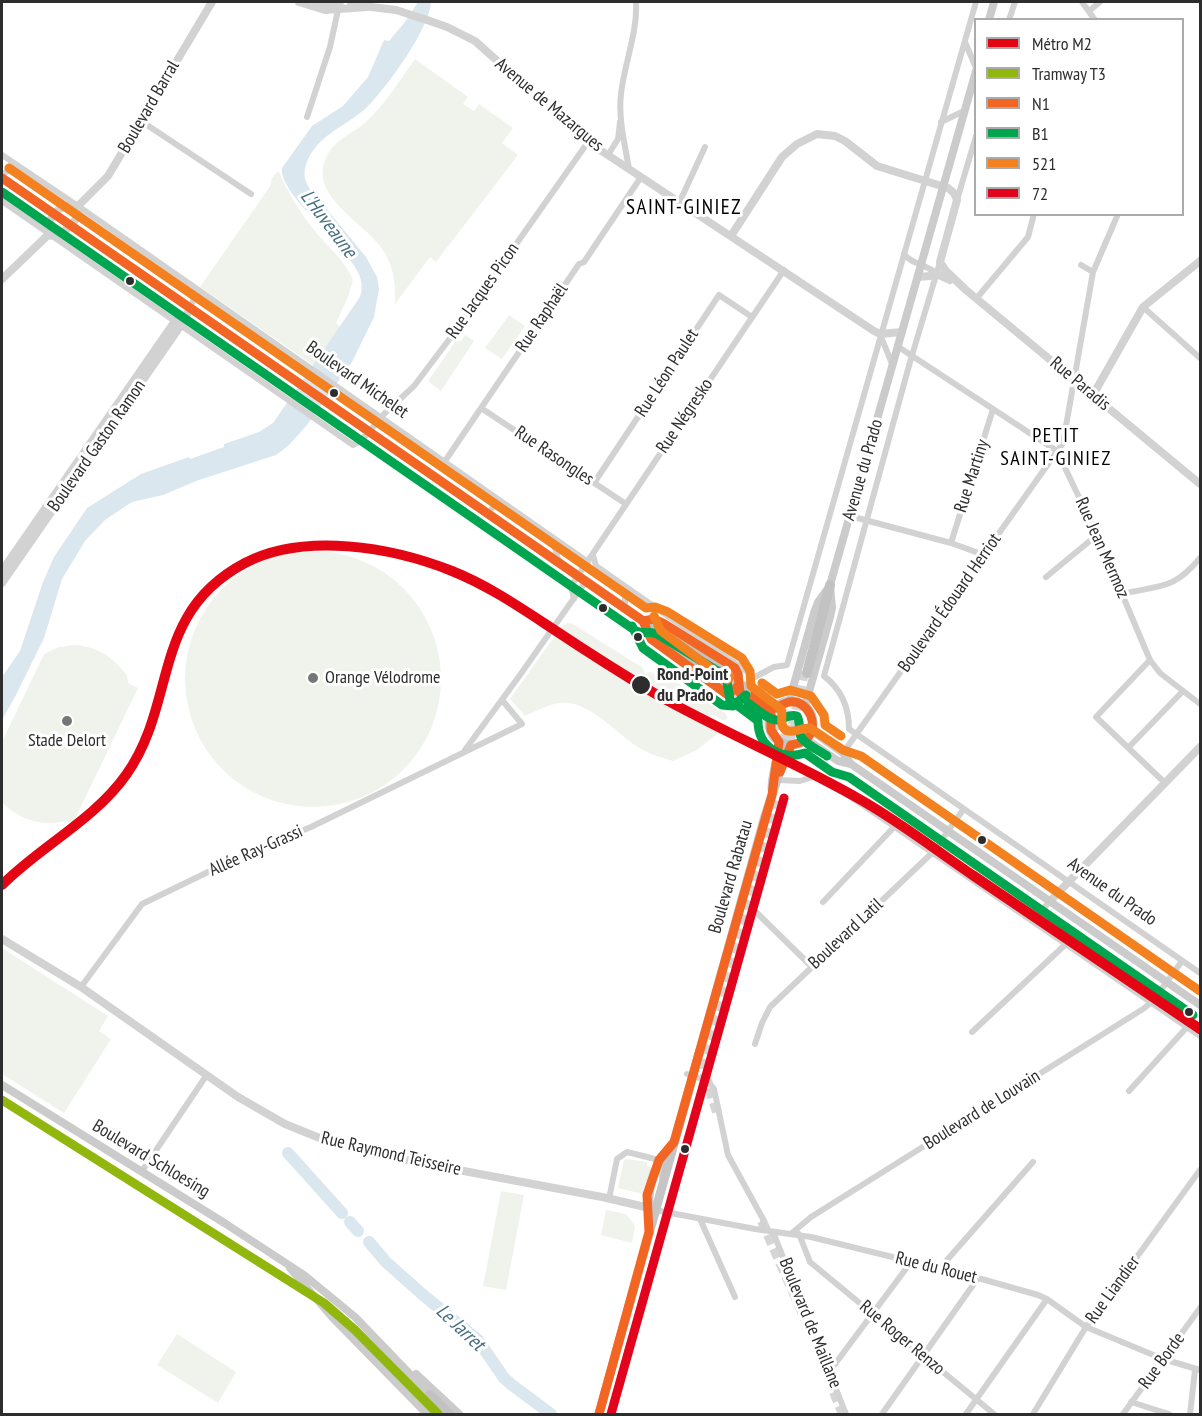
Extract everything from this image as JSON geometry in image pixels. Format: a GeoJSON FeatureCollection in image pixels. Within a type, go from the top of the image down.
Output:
{"type":"FeatureCollection","features":[{"type":"Feature","properties":{"kind":"highway"},"geometry":{"type":"LineString","coordinates":[[805,672],[830,585]]}},
{"type":"Feature","properties":{"kind":"highway"},"geometry":{"type":"LineString","coordinates":[[643,621],[661,627],[728,671]]}},
{"type":"Feature","properties":{"kind":"highway"},"geometry":{"type":"LineString","coordinates":[[643,621],[670,650],[719,684]]}},
{"type":"Feature","properties":{"kind":"highway"},"geometry":{"type":"LineString","coordinates":[[430,1395],[449,1414]]}},
{"type":"Feature","properties":{"kind":"main road"},"geometry":{"type":"LineString","coordinates":[[990,18],[994,2]]}},
{"type":"Feature","properties":{"kind":"main road","name":"Avenue du Prado"},"geometry":{"type":"LineString","coordinates":[[789,702],[818,602],[830,585],[974,74]]}},
{"type":"Feature","properties":{"kind":"main road","name":"Boulevard Michelet"},"geometry":{"type":"LineString","coordinates":[[2,178],[643,621],[654,619],[663,622],[735,668],[740,681],[738,686],[746,686],[773,712]]}},
{"type":"Feature","properties":{"kind":"main road","name":"Avenue du Prado"},"geometry":{"type":"LineString","coordinates":[[805,706],[832,608],[830,585]]}},
{"type":"Feature","properties":{"kind":"main road"},"geometry":{"type":"LineString","coordinates":[[789,702],[805,706],[811,715],[809,735],[798,744],[790,745],[779,742],[770,729],[773,712],[789,702]]}},
{"type":"Feature","properties":{"kind":"main road"},"geometry":{"type":"LineString","coordinates":[[809,735],[843,753],[851,764],[1200,1005]]}},
{"type":"Feature","properties":{"kind":"main road"},"geometry":{"type":"LineString","coordinates":[[809,735],[838,761],[851,764]]}},
{"type":"Feature","properties":{"kind":"main road","name":"Boulevard Rabatau"},"geometry":{"type":"LineString","coordinates":[[772,795],[772,778],[779,742]]}},
{"type":"Feature","properties":{"kind":"main road","name":"Boulevard Rabatau"},"geometry":{"type":"LineString","coordinates":[[599,1414],[649,1232],[652,1209],[660,1195],[690,1075],[772,795],[790,745]]}},
{"type":"Feature","properties":{"kind":"main road","name":"Boulevard Schloesing"},"geometry":{"type":"LineString","coordinates":[[2,1086],[284,1261],[326,1291],[430,1395],[432,1406],[441,1414]]}},
{"type":"Feature","properties":{"kind":"main road","name":"Boulevard Rabatau"},"geometry":{"type":"LineString","coordinates":[[652,1209],[647,1195],[659,1160],[674,1142]]}},
{"type":"Feature","properties":{"kind":"main road","name":"Boulevard Schloesing"},"geometry":{"type":"LineString","coordinates":[[284,1261],[332,1317],[428,1414]]}},
{"type":"Feature","properties":{"kind":"main road","name":"Boulevard Schloesing"},"geometry":{"type":"LineString","coordinates":[[365,1328],[377,1334],[459,1414]]}},
{"type":"Feature","properties":{"kind":"street","name":"Boulevard Barral"},"geometry":{"type":"LineString","coordinates":[[53,214],[64,206],[78,206],[108,177],[212,2]]}},
{"type":"Feature","properties":{"kind":"street","name":"Avenue de Mazargues"},"geometry":{"type":"LineString","coordinates":[[299,2],[310,6],[335,4],[396,10],[454,30],[475,41],[588,142],[880,334]]}},
{"type":"Feature","properties":{"kind":"street","name":"Avenue de Mazargues"},"geometry":{"type":"LineString","coordinates":[[335,4],[345,7],[349,2],[371,7]]}},
{"type":"Feature","properties":{"kind":"street"},"geometry":{"type":"LineString","coordinates":[[629,169],[621,139],[620,95],[636,2]]}},
{"type":"Feature","properties":{"kind":"street","name":"Avenue du Prado"},"geometry":{"type":"LineString","coordinates":[[625,587],[755,677],[767,670],[787,665],[964,41],[973,22],[976,2]]}},
{"type":"Feature","properties":{"kind":"street"},"geometry":{"type":"LineString","coordinates":[[1011,18],[1015,2]]}},
{"type":"Feature","properties":{"kind":"street"},"geometry":{"type":"LineString","coordinates":[[1082,2],[1094,18]]}},
{"type":"Feature","properties":{"kind":"street"},"geometry":{"type":"LineString","coordinates":[[1089,11],[1100,2]]}},
{"type":"Feature","properties":{"kind":"street"},"geometry":{"type":"LineString","coordinates":[[306,117],[330,47],[335,4]]}},
{"type":"Feature","properties":{"kind":"street","name":"Avenue du Prado"},"geometry":{"type":"LineString","coordinates":[[964,41],[974,67]]}},
{"type":"Feature","properties":{"kind":"street"},"geometry":{"type":"LineString","coordinates":[[941,123],[964,111]]}},
{"type":"Feature","properties":{"kind":"street"},"geometry":{"type":"LineString","coordinates":[[141,121],[251,194]]}},
{"type":"Feature","properties":{"kind":"street"},"geometry":{"type":"LineString","coordinates":[[732,236],[782,158],[791,148],[817,134],[835,136],[857,149],[877,166],[943,186],[951,190],[957,200]]}},
{"type":"Feature","properties":{"kind":"street"},"geometry":{"type":"LineString","coordinates":[[608,155],[621,139]]}},
{"type":"Feature","properties":{"kind":"street","name":"Rue Jacques Picon"},"geometry":{"type":"LineString","coordinates":[[369,432],[414,386],[448,341],[588,142]]}},
{"type":"Feature","properties":{"kind":"street","name":"Avenue du Prado"},"geometry":{"type":"LineString","coordinates":[[974,142],[912,356],[824,676],[842,697],[847,708],[849,729],[1182,961],[1199,970]]}},
{"type":"Feature","properties":{"kind":"street"},"geometry":{"type":"LineString","coordinates":[[680,201],[705,147]]}},
{"type":"Feature","properties":{"kind":"street","name":"Boulevard Michelet"},"geometry":{"type":"LineString","coordinates":[[2,155],[335,384],[588,562]]}},
{"type":"Feature","properties":{"kind":"street"},"geometry":{"type":"LineString","coordinates":[[2,174],[18,166]]}},
{"type":"Feature","properties":{"kind":"street","name":"Rue Raphaël"},"geometry":{"type":"LineString","coordinates":[[445,461],[641,177]]}},
{"type":"Feature","properties":{"kind":"street","name":"Boulevard Michelet"},"geometry":{"type":"LineString","coordinates":[[2,201],[353,445],[361,441],[369,432]]}},
{"type":"Feature","properties":{"kind":"street","name":"Boulevard Barral"},"geometry":{"type":"LineString","coordinates":[[71,226],[78,216],[78,206]]}},
{"type":"Feature","properties":{"kind":"street"},"geometry":{"type":"LineString","coordinates":[[2,279],[48,235],[50,218],[53,214]]}},
{"type":"Feature","properties":{"kind":"street"},"geometry":{"type":"LineString","coordinates":[[976,298],[1028,237],[1033,216]]}},
{"type":"Feature","properties":{"kind":"street","name":"Boulevard Édouard Herriot"},"geometry":{"type":"LineString","coordinates":[[843,753],[1063,443],[1093,272],[1117,216]]}},
{"type":"Feature","properties":{"kind":"street"},"geometry":{"type":"LineString","coordinates":[[48,235],[54,236],[71,226]]}},
{"type":"Feature","properties":{"kind":"street"},"geometry":{"type":"LineString","coordinates":[[904,254],[908,260],[932,269],[937,274],[918,277]]}},
{"type":"Feature","properties":{"kind":"street"},"geometry":{"type":"LineString","coordinates":[[1093,395],[1143,307],[1200,261]]}},
{"type":"Feature","properties":{"kind":"street","name":"Rue Paradis"},"geometry":{"type":"LineString","coordinates":[[940,262],[959,285],[1200,484]]}},
{"type":"Feature","properties":{"kind":"street"},"geometry":{"type":"LineString","coordinates":[[1081,265],[1093,272]]}},
{"type":"Feature","properties":{"kind":"street","name":"Rue Négresko"},"geometry":{"type":"LineString","coordinates":[[582,578],[588,562],[626,504],[784,270]]}},
{"type":"Feature","properties":{"kind":"street","name":"Rue Paradis"},"geometry":{"type":"LineString","coordinates":[[937,274],[959,285]]}},
{"type":"Feature","properties":{"kind":"street"},"geometry":{"type":"LineString","coordinates":[[190,309],[197,289]]}},
{"type":"Feature","properties":{"kind":"street","name":"Rue Léon Paulet"},"geometry":{"type":"LineString","coordinates":[[594,483],[718,295],[752,317]]}},
{"type":"Feature","properties":{"kind":"street"},"geometry":{"type":"LineString","coordinates":[[1143,307],[1200,358]]}},
{"type":"Feature","properties":{"kind":"street","name":"Boulevard Gaston Ramon"},"geometry":{"type":"LineString","coordinates":[[2,572],[178,322],[190,309]]}},
{"type":"Feature","properties":{"kind":"street","name":"Boulevard Gaston Ramon"},"geometry":{"type":"LineString","coordinates":[[2,583],[177,331],[178,322]]}},
{"type":"Feature","properties":{"kind":"street"},"geometry":{"type":"LineString","coordinates":[[892,364],[880,334],[902,332]]}},
{"type":"Feature","properties":{"kind":"street"},"geometry":{"type":"LineString","coordinates":[[897,346],[1057,452]]}},
{"type":"Feature","properties":{"kind":"street","name":"Rue Rasongles"},"geometry":{"type":"LineString","coordinates":[[481,408],[626,504]]}},
{"type":"Feature","properties":{"kind":"street","name":"Rue Martiny"},"geometry":{"type":"LineString","coordinates":[[951,543],[993,409]]}},
{"type":"Feature","properties":{"kind":"street","name":"Rue Jean Mermoz"},"geometry":{"type":"LineString","coordinates":[[1057,452],[1097,535],[1150,660],[1160,673],[1200,704]]}},
{"type":"Feature","properties":{"kind":"street"},"geometry":{"type":"LineString","coordinates":[[488,514],[498,500]]}},
{"type":"Feature","properties":{"kind":"street"},"geometry":{"type":"LineString","coordinates":[[850,516],[951,543],[984,555]]}},
{"type":"Feature","properties":{"kind":"street"},"geometry":{"type":"LineString","coordinates":[[1046,577],[1097,535]]}},
{"type":"Feature","properties":{"kind":"street"},"geometry":{"type":"LineString","coordinates":[[552,538],[560,563]]}},
{"type":"Feature","properties":{"kind":"street"},"geometry":{"type":"LineString","coordinates":[[593,555],[596,566],[625,587],[625,608]]}},
{"type":"Feature","properties":{"kind":"street"},"geometry":{"type":"LineString","coordinates":[[1122,594],[1178,580],[1188,573],[1200,558]]}},
{"type":"Feature","properties":{"kind":"street","name":"Allée Ray-Grassi"},"geometry":{"type":"LineString","coordinates":[[462,753],[574,599],[571,586],[582,578]]}},
{"type":"Feature","properties":{"kind":"street"},"geometry":{"type":"LineString","coordinates":[[798,625],[810,628]]}},
{"type":"Feature","properties":{"kind":"street"},"geometry":{"type":"LineString","coordinates":[[1150,660],[1095,717],[1165,783]]}},
{"type":"Feature","properties":{"kind":"street"},"geometry":{"type":"LineString","coordinates":[[1129,747],[1182,691]]}},
{"type":"Feature","properties":{"kind":"street","name":"Allée Ray-Grassi"},"geometry":{"type":"LineString","coordinates":[[81,987],[142,904],[237,858],[311,827],[522,724],[502,700]]}},
{"type":"Feature","properties":{"kind":"street"},"geometry":{"type":"LineString","coordinates":[[1033,921],[1068,881],[1200,747]]}},
{"type":"Feature","properties":{"kind":"street"},"geometry":{"type":"LineString","coordinates":[[778,780],[800,781],[819,775],[1200,1036]]}},
{"type":"Feature","properties":{"kind":"street"},"geometry":{"type":"LineString","coordinates":[[948,832],[963,810]]}},
{"type":"Feature","properties":{"kind":"street"},"geometry":{"type":"LineString","coordinates":[[823,902],[895,826]]}},
{"type":"Feature","properties":{"kind":"street","name":"Boulevard Latil"},"geometry":{"type":"LineString","coordinates":[[755,1044],[770,1007],[933,852],[948,832]]}},
{"type":"Feature","properties":{"kind":"street"},"geometry":{"type":"LineString","coordinates":[[757,913],[812,967]]}},
{"type":"Feature","properties":{"kind":"street","name":"Rue Raymond Teisseire"},"geometry":{"type":"LineString","coordinates":[[2,939],[81,987],[206,1076],[285,1124],[327,1141],[394,1158],[652,1209]]}},
{"type":"Feature","properties":{"kind":"street"},"geometry":{"type":"LineString","coordinates":[[972,1032],[1066,943]]}},
{"type":"Feature","properties":{"kind":"street"},"geometry":{"type":"LineString","coordinates":[[1166,982],[1182,961]]}},
{"type":"Feature","properties":{"kind":"street","name":"Boulevard de Louvain"},"geometry":{"type":"LineString","coordinates":[[795,1234],[812,1217],[1152,1002],[1166,982]]}},
{"type":"Feature","properties":{"kind":"street"},"geometry":{"type":"LineString","coordinates":[[1129,1091],[1187,1027]]}},
{"type":"Feature","properties":{"kind":"street"},"geometry":{"type":"LineString","coordinates":[[690,1075],[708,1081],[714,1089],[728,1155],[763,1219],[764,1230]]}},
{"type":"Feature","properties":{"kind":"street"},"geometry":{"type":"LineString","coordinates":[[142,1172],[206,1076]]}},
{"type":"Feature","properties":{"kind":"street"},"geometry":{"type":"LineString","coordinates":[[609,1199],[617,1159],[622,1155],[627,1152],[659,1160]]}},
{"type":"Feature","properties":{"kind":"street","name":"Boulevard Rabatau"},"geometry":{"type":"LineString","coordinates":[[659,1160],[662,1170],[660,1195]]}},
{"type":"Feature","properties":{"kind":"street"},"geometry":{"type":"LineString","coordinates":[[940,1268],[1033,1162]]}},
{"type":"Feature","properties":{"kind":"street","name":"Rue Liandier"},"geometry":{"type":"LineString","coordinates":[[1033,1414],[1086,1327],[1200,1170]]}},
{"type":"Feature","properties":{"kind":"street","name":"Rue du Rouet"},"geometry":{"type":"LineString","coordinates":[[652,1209],[773,1232],[795,1234],[978,1278],[1047,1299],[1086,1327],[1163,1359],[1198,1370]]}},
{"type":"Feature","properties":{"kind":"street"},"geometry":{"type":"LineString","coordinates":[[700,1219],[735,1297]]}},
{"type":"Feature","properties":{"kind":"street","name":"Boulevard de Maillane"},"geometry":{"type":"LineString","coordinates":[[773,1232],[846,1414]]}},
{"type":"Feature","properties":{"kind":"street","name":"Rue Roger Renzo"},"geometry":{"type":"LineString","coordinates":[[795,1234],[810,1262],[994,1414]]}},
{"type":"Feature","properties":{"kind":"street"},"geometry":{"type":"LineString","coordinates":[[829,1372],[911,1262]]}},
{"type":"Feature","properties":{"kind":"street"},"geometry":{"type":"LineString","coordinates":[[882,1414],[978,1278]]}},
{"type":"Feature","properties":{"kind":"street"},"geometry":{"type":"LineString","coordinates":[[966,1414],[1047,1299]]}},
{"type":"Feature","properties":{"kind":"street","name":"Rue Borde"},"geometry":{"type":"LineString","coordinates":[[1123,1414],[1200,1308]]}},
{"type":"Feature","properties":{"kind":"street"},"geometry":{"type":"LineString","coordinates":[[1190,1414],[1198,1370]]}},
{"type":"Feature","properties":{"kind":"street"},"geometry":{"type":"LineString","coordinates":[[1131,1402],[1169,1414]]}},
{"type":"Feature","properties":{"kind":"shaded area"},"geometry":{"type":"Polygon","coordinates":[[[415,59],[468,97],[463,104],[474,111],[479,104],[513,128],[502,143],[518,155],[436,262],[430,257],[395,304],[394,279],[386,255],[378,243],[331,196],[324,182],[323,168],[333,147],[374,114],[415,59]]]}},
{"type":"Feature","properties":{"kind":"shaded area"},"geometry":{"type":"Polygon","coordinates":[[[279,172],[302,214],[342,262],[353,280],[336,323],[340,327],[313,365],[200,287],[271,185],[271,180],[279,172]]]}},
{"type":"Feature","properties":{"kind":"shaded area"},"geometry":{"type":"Polygon","coordinates":[[[509,315],[525,326],[502,359],[485,348],[509,315]]]}},
{"type":"Feature","properties":{"kind":"shaded area"},"geometry":{"type":"Polygon","coordinates":[[[465,335],[474,341],[441,391],[428,381],[456,341],[461,341],[465,335]]]}},
{"type":"Feature","properties":{"kind":"shaded area","name":"Orange Vélodrome"},"geometry":{"type":"Polygon","coordinates":[[[313,551],[338,553],[373,566],[394,580],[412,598],[431,630],[439,654],[441,679],[439,704],[426,739],[412,760],[394,778],[362,797],[338,805],[313,807],[288,805],[253,792],[232,778],[214,760],[195,728],[187,704],[185,679],[187,654],[200,619],[214,598],[232,580],[264,561],[288,553],[313,551]]]}},
{"type":"Feature","properties":{"kind":"shaded area"},"geometry":{"type":"Polygon","coordinates":[[[567,623],[573,624],[643,668],[645,674],[650,672],[664,681],[667,676],[724,712],[728,717],[724,721],[712,714],[707,721],[731,735],[717,734],[697,750],[673,761],[643,750],[604,720],[571,703],[555,704],[525,716],[510,699],[562,626],[567,623]]]}},
{"type":"Feature","properties":{"kind":"shaded area","name":"Stade Delort"},"geometry":{"type":"Polygon","coordinates":[[[75,645],[91,648],[104,654],[127,675],[128,683],[138,688],[73,823],[36,822],[17,814],[2,802],[2,742],[44,654],[59,647],[75,645]]]}},
{"type":"Feature","properties":{"kind":"shaded area"},"geometry":{"type":"Polygon","coordinates":[[[791,710],[800,714],[804,723],[800,732],[791,736],[782,732],[778,723],[782,714],[791,710]]]}},
{"type":"Feature","properties":{"kind":"shaded area"},"geometry":{"type":"Polygon","coordinates":[[[2,948],[108,1016],[99,1031],[111,1039],[64,1113],[2,1074],[2,948]]]}},
{"type":"Feature","properties":{"kind":"shaded area"},"geometry":{"type":"Polygon","coordinates":[[[624,1160],[647,1162],[647,1166],[652,1168],[643,1194],[618,1188],[624,1160]]]}},
{"type":"Feature","properties":{"kind":"shaded area"},"geometry":{"type":"Polygon","coordinates":[[[501,1191],[524,1195],[506,1290],[483,1286],[501,1191]]]}},
{"type":"Feature","properties":{"kind":"shaded area"},"geometry":{"type":"Polygon","coordinates":[[[606,1210],[626,1214],[635,1226],[632,1243],[601,1235],[606,1210]]]}},
{"type":"Feature","properties":{"kind":"shaded area"},"geometry":{"type":"Polygon","coordinates":[[[177,1334],[236,1372],[218,1403],[157,1365],[177,1334]]]}},
{"type":"Feature","properties":{"kind":"water","name":"L'Huveaune"},"geometry":{"type":"Polygon","coordinates":[[[418,2],[431,2],[429,14],[407,56],[370,104],[321,141],[305,167],[305,178],[310,189],[366,257],[377,277],[379,289],[374,317],[352,362],[307,425],[288,446],[276,455],[196,481],[163,495],[132,502],[105,520],[85,541],[62,579],[44,638],[2,720],[2,677],[20,651],[43,582],[54,557],[87,508],[141,474],[224,447],[224,444],[259,432],[273,423],[360,297],[361,279],[357,270],[291,192],[286,184],[282,168],[312,126],[343,106],[368,77],[384,40],[389,41],[418,2]]]}},
{"type":"Feature","properties":{"kind":"waterway","name":"Le Jarret"},"geometry":{"type":"LineString","coordinates":[[288,1153],[342,1213]]}},
{"type":"Feature","properties":{"kind":"waterway","name":"Le Jarret"},"geometry":{"type":"LineString","coordinates":[[350,1222],[358,1231]]}},
{"type":"Feature","properties":{"kind":"waterway","name":"Le Jarret"},"geometry":{"type":"LineString","coordinates":[[369,1242],[386,1262],[478,1340],[504,1378],[551,1414]]}},
{"type":"Feature","properties":{"kind":"tunnel"},"geometry":{"type":"LineString","coordinates":[[787,754],[804,672]]}},
{"type":"Feature","properties":{"kind":"tunnel"},"geometry":{"type":"LineString","coordinates":[[719,684],[747,702]]}},
{"type":"Feature","properties":{"kind":"tunnel"},"geometry":{"type":"LineString","coordinates":[[770,703],[783,713],[791,730]]}},
{"type":"Feature","properties":{"kind":"tunnel"},"geometry":{"type":"LineString","coordinates":[[762,712],[779,726],[788,746]]}},
{"type":"Feature","properties":{"kind":"tunnel"},"geometry":{"type":"LineString","coordinates":[[717,1112],[705,1074],[704,1055],[774,800]]}},
{"type":"Feature","properties":{"kind":"tunnel"},"geometry":{"type":"LineString","coordinates":[[762,1221],[805,1319]]}},
{"type":"Feature","properties":{"kind":"tunnel"},"geometry":{"type":"LineString","coordinates":[[834,1392],[843,1414]]}},
{"type":"Feature","properties":{"kind":"tram line","name":"T3"},"geometry":{"type":"LineString","coordinates":[[2,1100],[324,1303],[355,1330],[438,1414]]}},
{"type":"Feature","properties":{"kind":"tram line"},"geometry":{"type":"LineString","coordinates":[[40,1127],[60,1136]]}},
{"type":"Feature","properties":{"kind":"tram line"},"geometry":{"type":"LineString","coordinates":[[155,1199],[170,1204]]}},
{"type":"Feature","properties":{"kind":"metro line","name":"M2"},"geometry":{"type":"LineString","coordinates":[[2,885],[99,806],[126,775],[142,747],[153,718],[179,633],[194,607],[215,583],[245,563],[268,553],[294,548],[348,546],[403,555],[428,562],[490,589],[659,696],[836,786],[876,809],[1200,1029]]}},
{"type":"Feature","properties":{"kind":"transit line","name":"521"},"geometry":{"type":"LineString","coordinates":[[9,168],[646,608],[655,607],[668,612],[742,658],[750,671],[751,686],[781,709],[782,724],[786,730],[810,728],[843,750],[861,756],[1200,991]]}},
{"type":"Feature","properties":{"kind":"transit line","name":"N1"},"geometry":{"type":"LineString","coordinates":[[2,178],[643,621],[654,619],[663,623],[735,668],[740,693],[771,715],[771,730],[779,742],[772,795],[674,1142],[659,1160],[647,1195],[649,1232],[599,1414]]}},
{"type":"Feature","properties":{"kind":"transit line","name":"B1"},"geometry":{"type":"LineString","coordinates":[[2,192],[636,631],[657,634],[726,676],[730,700],[758,721],[762,738],[772,750],[788,755],[805,753],[832,772],[849,777],[1193,1015]]}},
{"type":"Feature","properties":{"kind":"transit line","name":"521"},"geometry":{"type":"LineString","coordinates":[[654,616],[661,631],[727,680],[730,677]]}},
{"type":"Feature","properties":{"kind":"transit line","name":"N1"},"geometry":{"type":"LineString","coordinates":[[643,621],[651,639],[728,695],[738,686]]}},
{"type":"Feature","properties":{"kind":"transit line","name":"B1"},"geometry":{"type":"LineString","coordinates":[[632,626],[643,648],[722,705],[733,706],[746,695]]}},
{"type":"Feature","properties":{"kind":"transit line","name":"521"},"geometry":{"type":"LineString","coordinates":[[762,683],[777,694],[790,690],[811,696],[824,715],[825,725],[841,736]]}},
{"type":"Feature","properties":{"kind":"transit line","name":"N1"},"geometry":{"type":"LineString","coordinates":[[755,693],[776,708],[789,702],[796,702],[802,705],[810,715],[812,722],[810,735],[803,741],[791,745],[780,772]]}},
{"type":"Feature","properties":{"kind":"transit line","name":"B1"},"geometry":{"type":"LineString","coordinates":[[748,703],[774,720],[797,716],[803,740],[827,756]]}},
{"type":"Feature","properties":{"kind":"transit line","name":"72"},"geometry":{"type":"LineString","coordinates":[[611,1414],[784,798]]}},
{"type":"Feature","properties":{"kind":"place","name":"Orange Vélodrome"},"geometry":{"type":"Point","coordinates":[313,678]}},
{"type":"Feature","properties":{"kind":"place","name":"Rond-Point du Prado"},"geometry":{"type":"Point","coordinates":[641,685]}},
{"type":"Feature","properties":{"kind":"place","name":"Stade Delort"},"geometry":{"type":"Point","coordinates":[67,721]}},
{"type":"Feature","properties":{"kind":"district","name":"SAINT-GINIEZ"},"geometry":{"type":"Point","coordinates":[684,208]}},
{"type":"Feature","properties":{"kind":"district","name":"PETIT SAINT-GINIEZ"},"geometry":{"type":"Point","coordinates":[1056,448]}}]}
